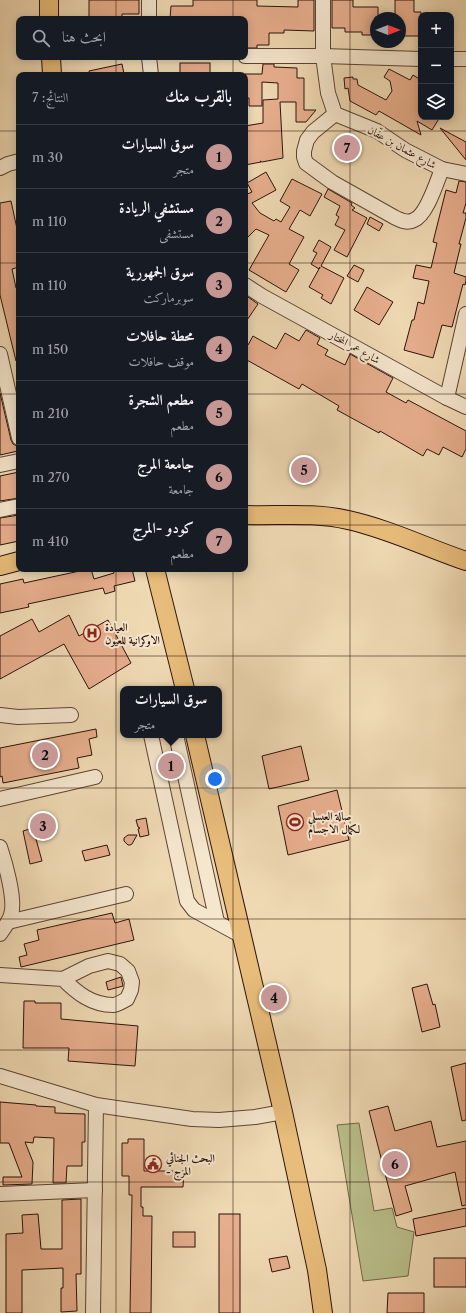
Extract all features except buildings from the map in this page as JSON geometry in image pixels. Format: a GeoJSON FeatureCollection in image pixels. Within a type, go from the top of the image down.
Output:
{"type":"FeatureCollection","features":[{"type":"Feature","properties":{"kind":"main road"},"geometry":{"type":"LineString","coordinates":[[49,0],[49,16]]}},
{"type":"Feature","properties":{"kind":"main road"},"geometry":{"type":"LineString","coordinates":[[51,60],[52,72]]}},
{"type":"Feature","properties":{"kind":"main road"},"geometry":{"type":"LineString","coordinates":[[248,515],[319,515],[347,519],[417,541],[466,561]]}},
{"type":"Feature","properties":{"kind":"main road"},"geometry":{"type":"LineString","coordinates":[[0,566],[16,562]]}},
{"type":"Feature","properties":{"kind":"main road"},"geometry":{"type":"LineString","coordinates":[[151,572],[162,594]]}},
{"type":"Feature","properties":{"kind":"main road"},"geometry":{"type":"LineString","coordinates":[[157,572],[180,685]]}},
{"type":"Feature","properties":{"kind":"main road"},"geometry":{"type":"LineString","coordinates":[[162,594],[164,572]]}},
{"type":"Feature","properties":{"kind":"main road"},"geometry":{"type":"LineString","coordinates":[[196,738],[283,1112],[314,1255],[323,1313]]}},
{"type":"Feature","properties":{"kind":"street"},"geometry":{"type":"LineString","coordinates":[[149,16],[150,0]]}},
{"type":"Feature","properties":{"kind":"street"},"geometry":{"type":"LineString","coordinates":[[323,0],[323,56],[328,93],[335,114],[313,132],[307,140],[304,151],[306,163],[332,182],[394,217],[410,222],[416,220],[420,216],[434,189],[442,169]]}},
{"type":"Feature","properties":{"kind":"street"},"geometry":{"type":"LineString","coordinates":[[248,56],[323,56],[418,59]]}},
{"type":"Feature","properties":{"kind":"street"},"geometry":{"type":"LineString","coordinates":[[454,59],[466,59]]}},
{"type":"Feature","properties":{"kind":"street"},"geometry":{"type":"LineString","coordinates":[[149,60],[151,72]]}},
{"type":"Feature","properties":{"kind":"street","name":"شارع عثمان بن عفّان"},"geometry":{"type":"LineString","coordinates":[[335,114],[377,131],[406,150],[442,169],[466,174]]}},
{"type":"Feature","properties":{"kind":"street"},"geometry":{"type":"LineString","coordinates":[[0,168],[16,162]]}},
{"type":"Feature","properties":{"kind":"street","name":"شارع عمر المختار"},"geometry":{"type":"LineString","coordinates":[[248,287],[447,398],[466,407]]}},
{"type":"Feature","properties":{"kind":"street"},"geometry":{"type":"LineString","coordinates":[[447,398],[466,314]]}},
{"type":"Feature","properties":{"kind":"street"},"geometry":{"type":"LineString","coordinates":[[0,354],[16,424]]}},
{"type":"Feature","properties":{"kind":"street"},"geometry":{"type":"LineString","coordinates":[[0,465],[16,462]]}},
{"type":"Feature","properties":{"kind":"street"},"geometry":{"type":"LineString","coordinates":[[0,510],[16,507]]}},
{"type":"Feature","properties":{"kind":"street"},"geometry":{"type":"LineString","coordinates":[[0,715],[18,717],[71,714]]}},
{"type":"Feature","properties":{"kind":"street"},"geometry":{"type":"LineString","coordinates":[[152,738],[187,901],[194,910],[242,936]]}},
{"type":"Feature","properties":{"kind":"street"},"geometry":{"type":"LineString","coordinates":[[177,738],[217,922]]}},
{"type":"Feature","properties":{"kind":"street"},"geometry":{"type":"LineString","coordinates":[[0,799],[95,777]]}},
{"type":"Feature","properties":{"kind":"street"},"geometry":{"type":"LineString","coordinates":[[0,847],[9,881],[12,906],[12,914],[0,934]]}},
{"type":"Feature","properties":{"kind":"street"},"geometry":{"type":"LineString","coordinates":[[8,922],[126,894]]}},
{"type":"Feature","properties":{"kind":"street"},"geometry":{"type":"LineString","coordinates":[[0,975],[63,979]]}},
{"type":"Feature","properties":{"kind":"street"},"geometry":{"type":"LineString","coordinates":[[0,1076],[96,1105],[192,1119],[218,1120],[283,1112]]}},
{"type":"Feature","properties":{"kind":"street"},"geometry":{"type":"LineString","coordinates":[[94,1313],[96,1105]]}},
{"type":"Feature","properties":{"kind":"street"},"geometry":{"type":"LineString","coordinates":[[0,1194],[95,1190]]}},
{"type":"Feature","properties":{"kind":"green space"},"geometry":{"type":"Polygon","coordinates":[[[359,1123],[374,1211],[392,1208],[397,1227],[414,1232],[408,1276],[363,1281],[337,1125],[359,1123]]]}},
{"type":"Feature","properties":{"kind":"place","name":"كودو -المرج"},"geometry":{"type":"Point","coordinates":[347,148]}},
{"type":"Feature","properties":{"kind":"place","name":"مطعم الشجرة"},"geometry":{"type":"Point","coordinates":[304,470]}},
{"type":"Feature","properties":{"kind":"place","name":"العيادة الاوكرانية للعيون"},"geometry":{"type":"Point","coordinates":[92,633]}},
{"type":"Feature","properties":{"kind":"place","name":"مستشفي الريادة"},"geometry":{"type":"Point","coordinates":[45,755]}},
{"type":"Feature","properties":{"kind":"place","name":"سوق السيارات"},"geometry":{"type":"Point","coordinates":[171,766]}},
{"type":"Feature","properties":{"kind":"place","name":"صالة العبسلي لكمال الاجسام"},"geometry":{"type":"Point","coordinates":[295,822]}},
{"type":"Feature","properties":{"kind":"place","name":"سوق الجمهورية"},"geometry":{"type":"Point","coordinates":[43,826]}},
{"type":"Feature","properties":{"kind":"place","name":"محطة حافلات"},"geometry":{"type":"Point","coordinates":[274,998]}},
{"type":"Feature","properties":{"kind":"place","name":"البحث الجنائي - المرج"},"geometry":{"type":"Point","coordinates":[153,1164]}},
{"type":"Feature","properties":{"kind":"place","name":"جامعة المرج"},"geometry":{"type":"Point","coordinates":[395,1164]}}]}
